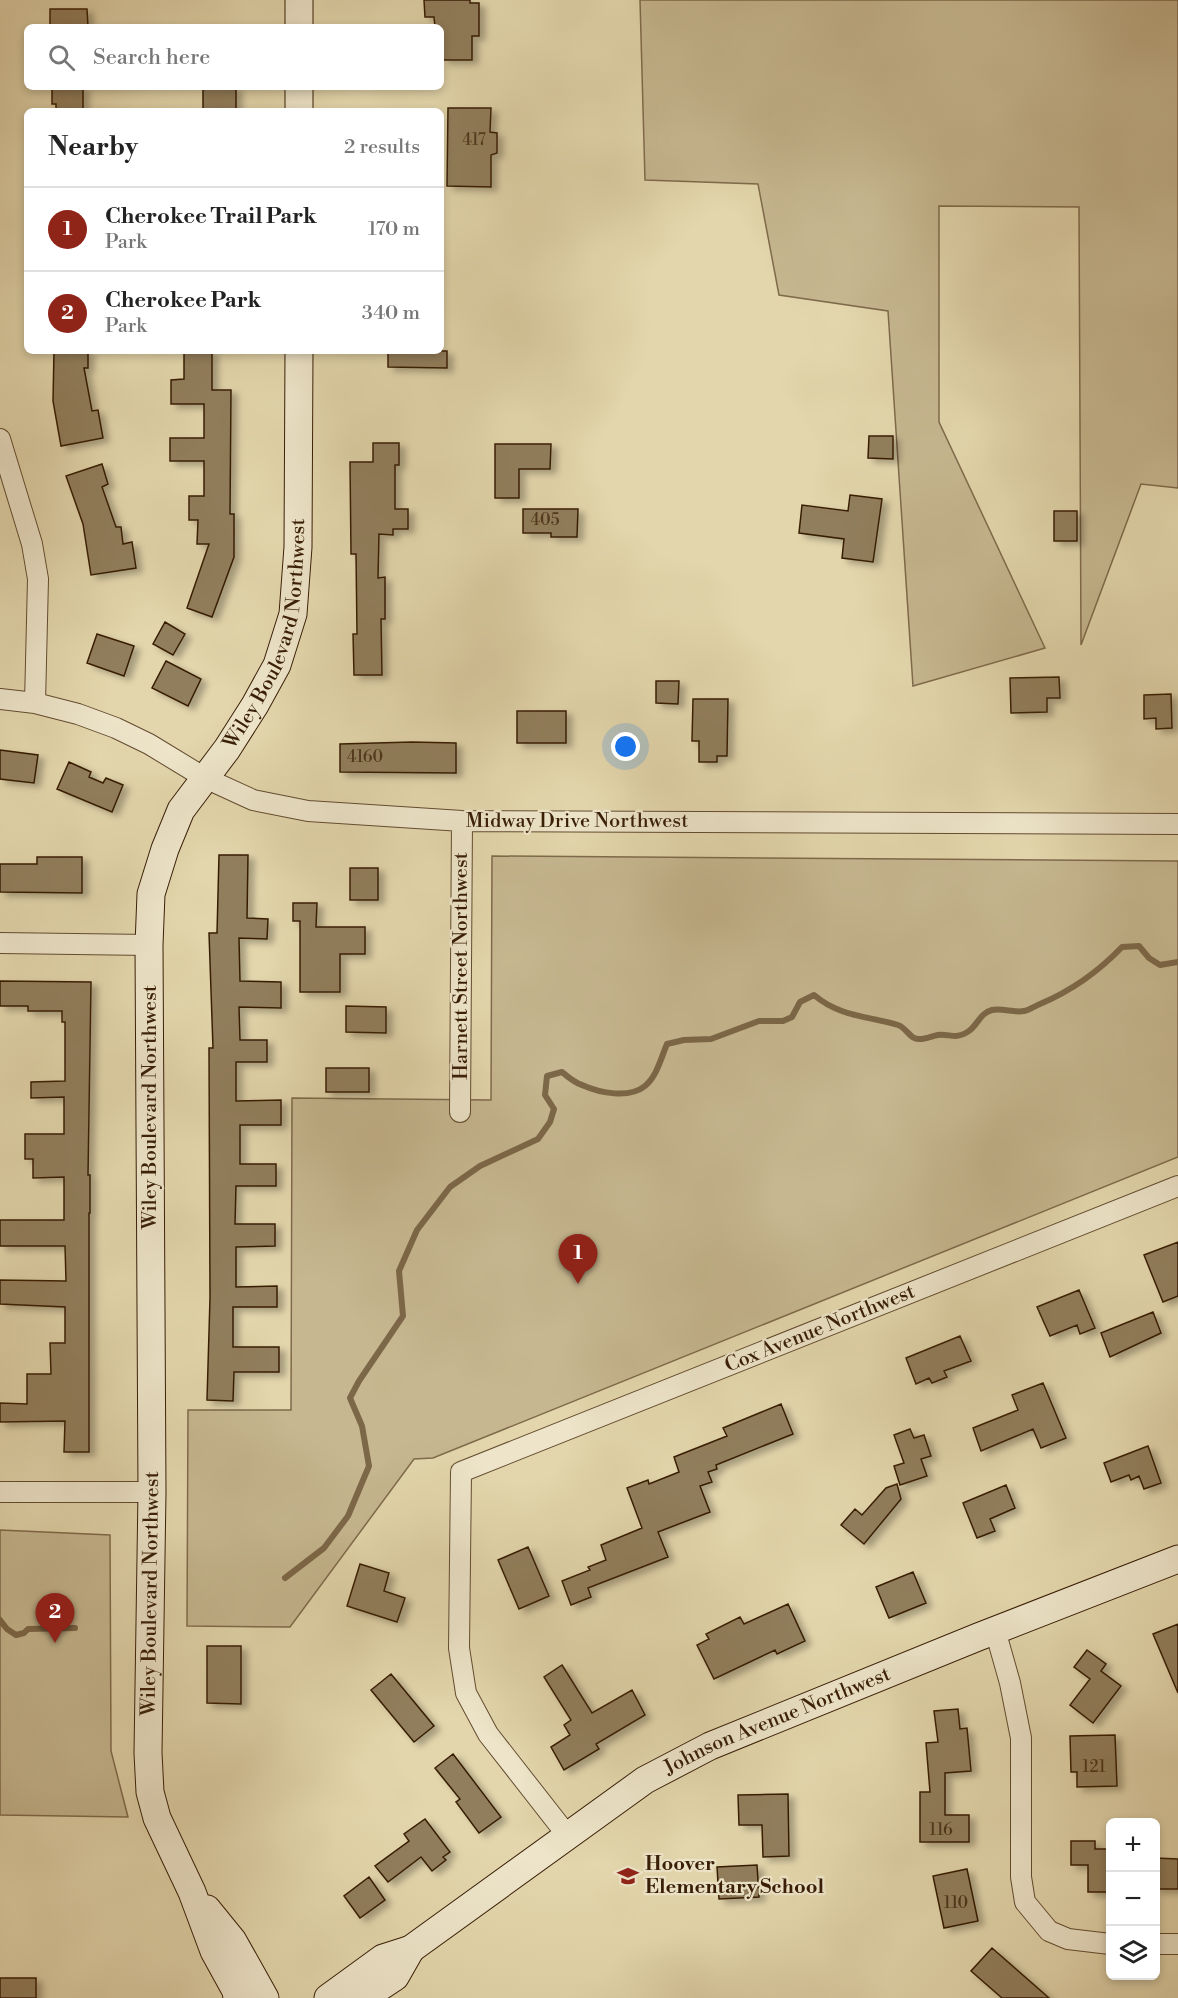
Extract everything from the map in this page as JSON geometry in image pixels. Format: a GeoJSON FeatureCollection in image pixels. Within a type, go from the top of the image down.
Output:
{"type":"FeatureCollection","features":[{"type":"Feature","properties":{"kind":"street"},"geometry":{"type":"LineString","coordinates":[[299,0],[299,24]]}},
{"type":"Feature","properties":{"kind":"street"},"geometry":{"type":"LineString","coordinates":[[299,90],[299,108]]}},
{"type":"Feature","properties":{"kind":"street","name":"Wiley Boulevard Northwest"},"geometry":{"type":"LineString","coordinates":[[237,1998],[236,1991],[214,1951],[192,1892],[157,1818],[150,1792],[148,1753],[152,1492],[149,945],[151,894],[165,849],[181,810],[227,749],[277,665],[293,614],[298,547],[299,354]]}},
{"type":"Feature","properties":{"kind":"street"},"geometry":{"type":"LineString","coordinates":[[0,439],[32,544],[38,579],[35,703]]}},
{"type":"Feature","properties":{"kind":"street","name":"Midway Drive Northwest"},"geometry":{"type":"LineString","coordinates":[[0,699],[35,703],[78,714],[116,728],[149,744],[205,778],[253,800],[308,812],[462,821],[1178,824]]}},
{"type":"Feature","properties":{"kind":"street","name":"Harnett Street Northwest"},"geometry":{"type":"LineString","coordinates":[[460,1112],[462,821]]}},
{"type":"Feature","properties":{"kind":"street"},"geometry":{"type":"LineString","coordinates":[[0,943],[149,945]]}},
{"type":"Feature","properties":{"kind":"street","name":"Cox Avenue Northwest"},"geometry":{"type":"LineString","coordinates":[[567,1835],[488,1734],[466,1693],[459,1648],[461,1472],[1178,1186]]}},
{"type":"Feature","properties":{"kind":"street"},"geometry":{"type":"LineString","coordinates":[[0,1492],[152,1492]]}},
{"type":"Feature","properties":{"kind":"street","name":"Johnson Avenue Northwest"},"geometry":{"type":"LineString","coordinates":[[328,1998],[383,1958],[411,1949],[645,1780],[710,1746],[995,1630],[1178,1559]]}},
{"type":"Feature","properties":{"kind":"street"},"geometry":{"type":"LineString","coordinates":[[995,1630],[1010,1683],[1021,1738],[1021,1877],[1025,1902],[1049,1931],[1068,1939],[1106,1944]]}},
{"type":"Feature","properties":{"kind":"street","name":"Wiley Boulevard Northwest"},"geometry":{"type":"LineString","coordinates":[[192,1892],[233,1941],[265,1998]]}},
{"type":"Feature","properties":{"kind":"street"},"geometry":{"type":"LineString","coordinates":[[1160,1944],[1178,1944]]}},
{"type":"Feature","properties":{"kind":"street","name":"Johnson Avenue Northwest"},"geometry":{"type":"LineString","coordinates":[[363,1998],[395,1977],[411,1949]]}},
{"type":"Feature","properties":{"kind":"shaded area"},"geometry":{"type":"Polygon","coordinates":[[[640,0],[1178,0],[1178,488],[1141,484],[1081,645],[1079,207],[939,206],[939,422],[1045,648],[913,686],[888,311],[779,295],[758,184],[645,180],[640,0]]]}},
{"type":"Feature","properties":{"kind":"shaded area"},"geometry":{"type":"Polygon","coordinates":[[[492,856],[1178,861],[1178,1157],[433,1458],[414,1459],[290,1627],[187,1626],[188,1410],[291,1410],[292,1098],[491,1100],[492,856]]]}},
{"type":"Feature","properties":{"kind":"shaded area"},"geometry":{"type":"Polygon","coordinates":[[[0,1530],[110,1535],[111,1751],[128,1817],[0,1815],[0,1530]]]}},
{"type":"Feature","properties":{"kind":"building"},"geometry":{"type":"Polygon","coordinates":[[[424,0],[470,0],[470,3],[479,3],[479,36],[472,36],[472,60],[444,60],[444,24],[435,24],[434,17],[425,17],[424,0]]]}},
{"type":"Feature","properties":{"kind":"building"},"geometry":{"type":"Polygon","coordinates":[[[50,9],[87,9],[88,24],[50,24],[50,9]]]}},
{"type":"Feature","properties":{"kind":"building"},"geometry":{"type":"Polygon","coordinates":[[[52,90],[83,90],[83,108],[56,108],[56,104],[52,104],[52,90]]]}},
{"type":"Feature","properties":{"kind":"building"},"geometry":{"type":"Polygon","coordinates":[[[203,90],[236,90],[236,108],[203,108],[203,90]]]}},
{"type":"Feature","properties":{"kind":"building"},"geometry":{"type":"Polygon","coordinates":[[[448,108],[491,108],[490,132],[497,133],[497,153],[491,155],[491,187],[447,186],[448,108]]]}},
{"type":"Feature","properties":{"kind":"building"},"geometry":{"type":"Polygon","coordinates":[[[444,351],[447,351],[447,368],[388,367],[388,354],[444,354],[444,351]]]}},
{"type":"Feature","properties":{"kind":"building"},"geometry":{"type":"Polygon","coordinates":[[[54,354],[88,354],[88,368],[84,368],[92,411],[98,410],[103,438],[61,446],[53,401],[54,354]]]}},
{"type":"Feature","properties":{"kind":"building"},"geometry":{"type":"Polygon","coordinates":[[[184,354],[212,354],[212,390],[231,390],[230,514],[234,514],[234,557],[212,617],[187,608],[209,544],[197,544],[198,520],[189,520],[189,496],[204,496],[204,461],[170,461],[170,438],[204,438],[204,404],[171,404],[171,380],[184,379],[184,354]]]}},
{"type":"Feature","properties":{"kind":"building"},"geometry":{"type":"Polygon","coordinates":[[[869,436],[893,436],[893,459],[868,458],[869,436]]]}},
{"type":"Feature","properties":{"kind":"building"},"geometry":{"type":"Polygon","coordinates":[[[373,443],[399,443],[399,465],[395,465],[395,509],[408,509],[408,529],[393,529],[393,535],[379,534],[378,578],[385,577],[385,619],[381,619],[382,675],[354,675],[353,634],[357,634],[356,554],[351,554],[350,462],[373,462],[373,443]]]}},
{"type":"Feature","properties":{"kind":"building"},"geometry":{"type":"Polygon","coordinates":[[[495,444],[551,444],[550,469],[519,469],[519,498],[495,498],[495,444]]]}},
{"type":"Feature","properties":{"kind":"building"},"geometry":{"type":"Polygon","coordinates":[[[102,464],[108,484],[102,487],[116,527],[121,527],[123,544],[132,542],[136,568],[91,575],[83,524],[66,476],[102,464]]]}},
{"type":"Feature","properties":{"kind":"building"},"geometry":{"type":"Polygon","coordinates":[[[850,495],[882,499],[873,562],[842,558],[844,539],[799,533],[802,505],[848,511],[850,495]]]}},
{"type":"Feature","properties":{"kind":"building"},"geometry":{"type":"Polygon","coordinates":[[[523,509],[578,509],[577,537],[551,537],[551,533],[523,533],[523,509]]]}},
{"type":"Feature","properties":{"kind":"building"},"geometry":{"type":"Polygon","coordinates":[[[1054,511],[1077,511],[1077,541],[1054,541],[1054,511]]]}},
{"type":"Feature","properties":{"kind":"building"},"geometry":{"type":"Polygon","coordinates":[[[165,622],[185,634],[173,655],[153,644],[165,622]]]}},
{"type":"Feature","properties":{"kind":"building"},"geometry":{"type":"Polygon","coordinates":[[[97,634],[134,646],[124,676],[87,663],[97,634]]]}},
{"type":"Feature","properties":{"kind":"building"},"geometry":{"type":"Polygon","coordinates":[[[166,661],[201,679],[188,706],[152,688],[166,661]]]}},
{"type":"Feature","properties":{"kind":"building"},"geometry":{"type":"Polygon","coordinates":[[[1059,677],[1060,698],[1047,698],[1047,712],[1011,713],[1010,678],[1059,677]]]}},
{"type":"Feature","properties":{"kind":"building"},"geometry":{"type":"Polygon","coordinates":[[[656,681],[679,681],[678,704],[656,703],[656,681]]]}},
{"type":"Feature","properties":{"kind":"building"},"geometry":{"type":"Polygon","coordinates":[[[1171,694],[1172,728],[1156,729],[1156,718],[1144,719],[1144,695],[1171,694]]]}},
{"type":"Feature","properties":{"kind":"building"},"geometry":{"type":"Polygon","coordinates":[[[693,699],[728,699],[727,756],[717,756],[717,762],[699,762],[699,741],[692,741],[693,699]]]}},
{"type":"Feature","properties":{"kind":"building"},"geometry":{"type":"Polygon","coordinates":[[[517,711],[566,711],[566,743],[517,743],[517,711]]]}},
{"type":"Feature","properties":{"kind":"building"},"geometry":{"type":"Polygon","coordinates":[[[456,743],[456,773],[340,772],[340,744],[456,743]]]}},
{"type":"Feature","properties":{"kind":"building"},"geometry":{"type":"Polygon","coordinates":[[[0,750],[38,755],[34,783],[0,779],[0,750]]]}},
{"type":"Feature","properties":{"kind":"building"},"geometry":{"type":"Polygon","coordinates":[[[69,762],[91,772],[89,777],[103,783],[106,778],[123,785],[112,812],[57,789],[69,762]]]}},
{"type":"Feature","properties":{"kind":"building"},"geometry":{"type":"Polygon","coordinates":[[[219,855],[248,855],[247,918],[268,919],[267,939],[239,938],[240,981],[281,982],[281,1008],[239,1007],[240,1040],[267,1040],[267,1062],[236,1062],[236,1101],[281,1100],[281,1125],[240,1125],[240,1164],[276,1164],[276,1186],[236,1186],[235,1224],[275,1224],[275,1246],[236,1247],[236,1287],[277,1286],[277,1307],[233,1307],[233,1347],[279,1347],[279,1372],[234,1372],[233,1401],[207,1400],[210,1298],[209,1048],[213,1048],[209,933],[217,933],[219,855]]]}},
{"type":"Feature","properties":{"kind":"building"},"geometry":{"type":"Polygon","coordinates":[[[37,857],[82,857],[82,893],[0,892],[0,864],[37,864],[37,857]]]}},
{"type":"Feature","properties":{"kind":"building"},"geometry":{"type":"Polygon","coordinates":[[[350,868],[378,868],[378,900],[350,900],[350,868]]]}},
{"type":"Feature","properties":{"kind":"building"},"geometry":{"type":"Polygon","coordinates":[[[293,903],[317,903],[316,927],[365,927],[365,954],[340,954],[340,992],[300,992],[300,921],[293,921],[293,903]]]}},
{"type":"Feature","properties":{"kind":"building"},"geometry":{"type":"Polygon","coordinates":[[[0,981],[91,982],[88,1175],[90,1175],[89,1452],[64,1452],[65,1421],[0,1422],[0,1403],[27,1404],[27,1374],[51,1374],[50,1343],[65,1343],[65,1307],[0,1304],[0,1280],[66,1281],[65,1246],[0,1246],[0,1220],[64,1220],[64,1177],[33,1178],[33,1159],[25,1159],[25,1134],[64,1134],[64,1097],[31,1098],[31,1082],[65,1081],[65,1022],[62,1022],[62,1011],[28,1011],[28,1006],[0,1006],[0,981]]]}},
{"type":"Feature","properties":{"kind":"building"},"geometry":{"type":"Polygon","coordinates":[[[346,1006],[386,1007],[386,1033],[346,1032],[346,1006]]]}},
{"type":"Feature","properties":{"kind":"building"},"geometry":{"type":"Polygon","coordinates":[[[326,1068],[369,1068],[369,1092],[326,1092],[326,1068]]]}},
{"type":"Feature","properties":{"kind":"building"},"geometry":{"type":"Polygon","coordinates":[[[1178,1242],[1178,1296],[1163,1302],[1144,1255],[1178,1242]]]}},
{"type":"Feature","properties":{"kind":"building"},"geometry":{"type":"Polygon","coordinates":[[[1079,1290],[1095,1328],[1080,1334],[1077,1325],[1050,1336],[1037,1307],[1079,1290]]]}},
{"type":"Feature","properties":{"kind":"building"},"geometry":{"type":"Polygon","coordinates":[[[1153,1312],[1161,1333],[1110,1357],[1101,1333],[1153,1312]]]}},
{"type":"Feature","properties":{"kind":"building"},"geometry":{"type":"Polygon","coordinates":[[[960,1336],[971,1361],[944,1371],[947,1377],[932,1383],[929,1378],[916,1384],[906,1358],[960,1336]]]}},
{"type":"Feature","properties":{"kind":"building"},"geometry":{"type":"Polygon","coordinates":[[[1043,1383],[1066,1438],[1041,1448],[1033,1429],[981,1451],[973,1428],[1018,1410],[1012,1395],[1043,1383]]]}},
{"type":"Feature","properties":{"kind":"building"},"geometry":{"type":"Polygon","coordinates":[[[781,1404],[793,1434],[716,1465],[717,1469],[708,1472],[712,1482],[700,1486],[710,1512],[658,1532],[668,1557],[588,1588],[591,1597],[571,1605],[562,1581],[590,1570],[588,1567],[606,1560],[601,1545],[642,1528],[627,1488],[648,1480],[649,1484],[679,1472],[674,1457],[727,1436],[723,1428],[781,1404]]]}},
{"type":"Feature","properties":{"kind":"building"},"geometry":{"type":"Polygon","coordinates":[[[910,1429],[914,1438],[924,1435],[931,1456],[921,1459],[927,1476],[900,1485],[894,1466],[904,1463],[894,1435],[910,1429]]]}},
{"type":"Feature","properties":{"kind":"building"},"geometry":{"type":"Polygon","coordinates":[[[1148,1446],[1161,1483],[1144,1489],[1139,1476],[1131,1480],[1129,1475],[1111,1482],[1104,1463],[1148,1446]]]}},
{"type":"Feature","properties":{"kind":"building"},"geometry":{"type":"Polygon","coordinates":[[[897,1484],[901,1499],[864,1544],[841,1525],[855,1509],[862,1515],[886,1488],[897,1484]]]}},
{"type":"Feature","properties":{"kind":"building"},"geometry":{"type":"Polygon","coordinates":[[[1006,1485],[1015,1508],[990,1519],[995,1531],[977,1538],[963,1503],[1006,1485]]]}},
{"type":"Feature","properties":{"kind":"building"},"geometry":{"type":"Polygon","coordinates":[[[528,1547],[549,1596],[519,1609],[498,1560],[528,1547]]]}},
{"type":"Feature","properties":{"kind":"building"},"geometry":{"type":"Polygon","coordinates":[[[360,1564],[389,1573],[384,1591],[405,1598],[397,1622],[347,1606],[360,1564]]]}},
{"type":"Feature","properties":{"kind":"building"},"geometry":{"type":"Polygon","coordinates":[[[913,1572],[926,1603],[889,1618],[876,1587],[913,1572]]]}},
{"type":"Feature","properties":{"kind":"building"},"geometry":{"type":"Polygon","coordinates":[[[788,1604],[805,1641],[777,1654],[775,1650],[714,1679],[697,1645],[709,1639],[706,1634],[740,1617],[744,1624],[788,1604]]]}},
{"type":"Feature","properties":{"kind":"building"},"geometry":{"type":"Polygon","coordinates":[[[1178,1624],[1178,1693],[1153,1634],[1178,1624]]]}},
{"type":"Feature","properties":{"kind":"building"},"geometry":{"type":"Polygon","coordinates":[[[207,1646],[241,1646],[241,1704],[207,1703],[207,1646]]]}},
{"type":"Feature","properties":{"kind":"building"},"geometry":{"type":"Polygon","coordinates":[[[1087,1650],[1106,1664],[1101,1671],[1121,1686],[1093,1723],[1070,1705],[1090,1679],[1074,1667],[1087,1650]]]}},
{"type":"Feature","properties":{"kind":"building"},"geometry":{"type":"Polygon","coordinates":[[[562,1665],[592,1713],[632,1690],[645,1715],[596,1744],[599,1749],[564,1770],[551,1747],[570,1735],[564,1725],[571,1720],[544,1677],[562,1665]]]}},
{"type":"Feature","properties":{"kind":"building"},"geometry":{"type":"Polygon","coordinates":[[[391,1674],[434,1726],[414,1742],[371,1690],[391,1674]]]}},
{"type":"Feature","properties":{"kind":"building"},"geometry":{"type":"Polygon","coordinates":[[[958,1709],[960,1729],[967,1728],[971,1771],[945,1773],[945,1815],[969,1815],[969,1842],[920,1842],[920,1792],[930,1792],[926,1743],[938,1742],[934,1711],[958,1709]]]}},
{"type":"Feature","properties":{"kind":"building"},"geometry":{"type":"Polygon","coordinates":[[[1115,1735],[1117,1786],[1077,1787],[1077,1772],[1071,1772],[1070,1736],[1115,1735]]]}},
{"type":"Feature","properties":{"kind":"building"},"geometry":{"type":"Polygon","coordinates":[[[453,1754],[501,1817],[479,1833],[456,1802],[460,1799],[435,1768],[453,1754]]]}},
{"type":"Feature","properties":{"kind":"building"},"geometry":{"type":"Polygon","coordinates":[[[788,1794],[789,1856],[763,1857],[762,1825],[739,1825],[738,1795],[788,1794]]]}},
{"type":"Feature","properties":{"kind":"building"},"geometry":{"type":"Polygon","coordinates":[[[425,1819],[450,1852],[443,1857],[446,1860],[432,1871],[421,1857],[388,1882],[375,1866],[409,1841],[404,1834],[425,1819]]]}},
{"type":"Feature","properties":{"kind":"building"},"geometry":{"type":"Polygon","coordinates":[[[1071,1841],[1095,1841],[1095,1849],[1106,1849],[1106,1892],[1088,1892],[1088,1865],[1071,1865],[1071,1841]]]}},
{"type":"Feature","properties":{"kind":"building"},"geometry":{"type":"Polygon","coordinates":[[[1160,1858],[1178,1859],[1178,1889],[1160,1889],[1160,1858]]]}},
{"type":"Feature","properties":{"kind":"building"},"geometry":{"type":"Polygon","coordinates":[[[757,1865],[759,1897],[719,1899],[717,1867],[757,1865]]]}},
{"type":"Feature","properties":{"kind":"building"},"geometry":{"type":"Polygon","coordinates":[[[967,1869],[978,1921],[944,1928],[933,1876],[967,1869]]]}},
{"type":"Feature","properties":{"kind":"building"},"geometry":{"type":"Polygon","coordinates":[[[369,1877],[385,1900],[360,1918],[344,1896],[369,1877]]]}},
{"type":"Feature","properties":{"kind":"building"},"geometry":{"type":"Polygon","coordinates":[[[992,1948],[1049,1998],[1002,1998],[971,1971],[992,1948]]]}},
{"type":"Feature","properties":{"kind":"building"},"geometry":{"type":"Polygon","coordinates":[[[0,1978],[36,1978],[36,1998],[0,1998],[0,1978]]]}},
{"type":"Feature","properties":{"kind":"waterway"},"geometry":{"type":"LineString","coordinates":[[285,1578],[324,1548],[348,1516],[369,1466],[362,1426],[350,1398],[403,1316],[399,1271],[417,1230],[450,1187],[480,1166],[538,1139],[550,1122],[554,1109],[545,1095],[547,1076],[562,1072],[577,1083],[614,1093],[623,1094],[638,1090],[653,1077],[667,1044],[684,1040],[711,1039],[759,1021],[783,1021],[792,1017],[800,1002],[814,995],[844,1012],[898,1025],[917,1039],[940,1035],[956,1036],[973,1028],[987,1012],[992,1010],[1024,1011],[1063,993],[1094,972],[1122,947],[1139,946],[1149,958],[1160,965],[1178,962]]}},
{"type":"Feature","properties":{"kind":"waterway"},"geometry":{"type":"LineString","coordinates":[[0,1620],[16,1635],[28,1629],[75,1628]]}},
{"type":"Feature","properties":{"kind":"place","name":"Cherokee Trail Park"},"geometry":{"type":"Point","coordinates":[578,1284]}},
{"type":"Feature","properties":{"kind":"place","name":"Cherokee Park"},"geometry":{"type":"Point","coordinates":[55,1643]}},
{"type":"Feature","properties":{"kind":"place","name":"Hoover Elementary School"},"geometry":{"type":"Point","coordinates":[628,1876]}}]}
